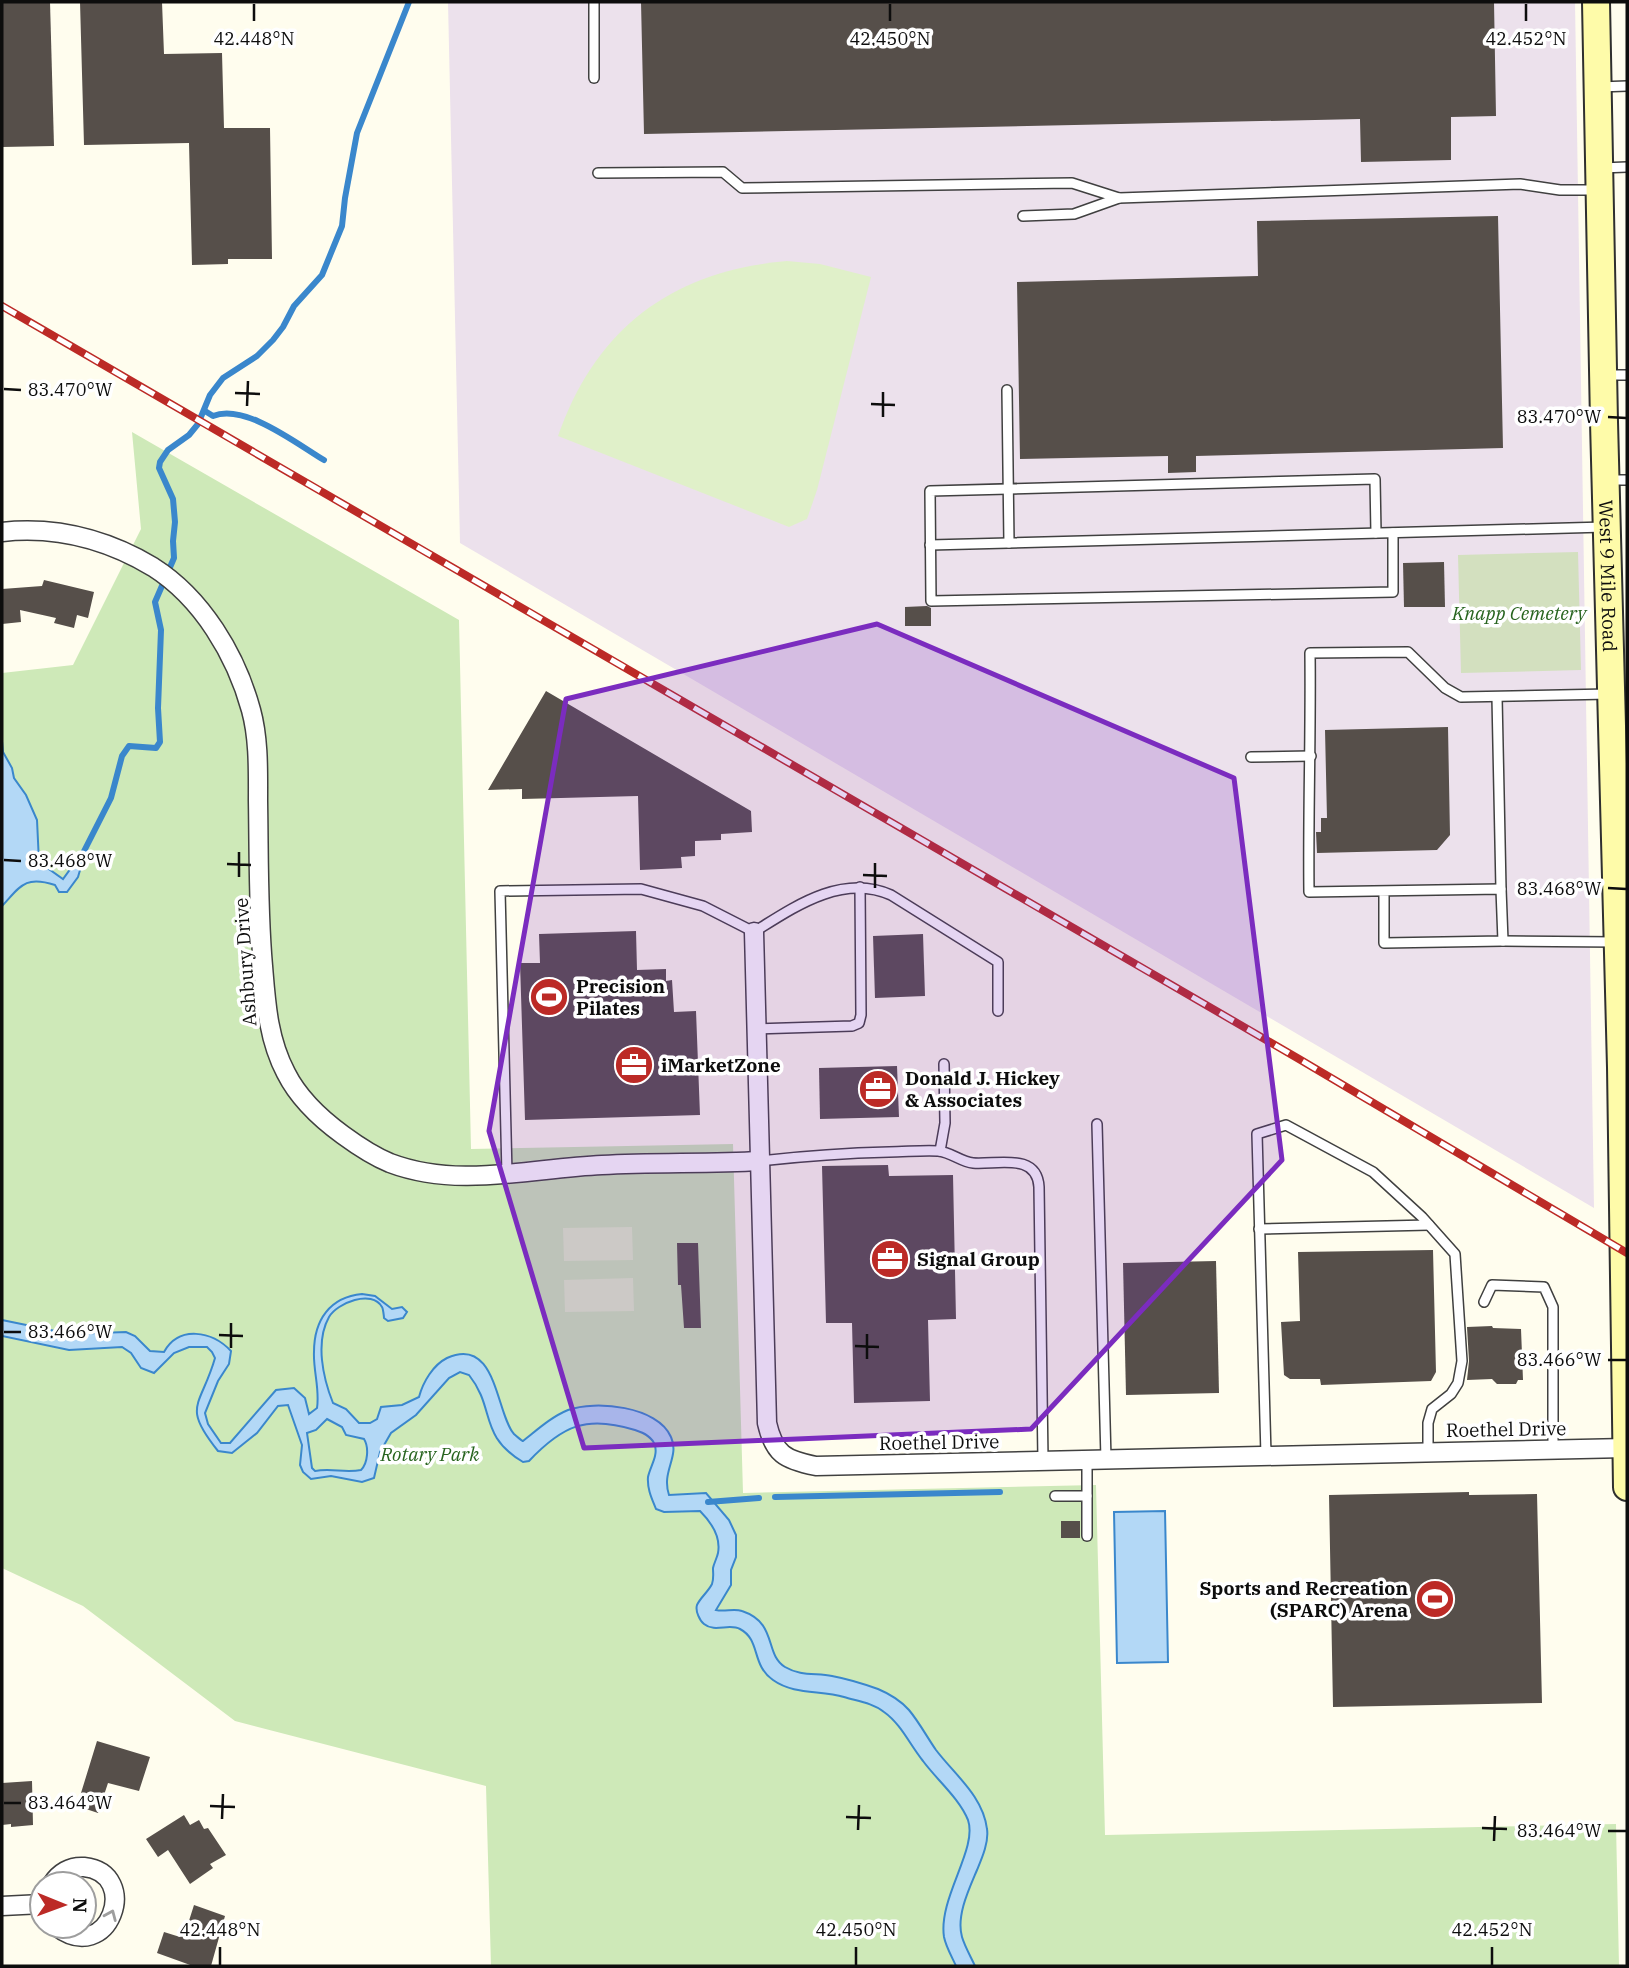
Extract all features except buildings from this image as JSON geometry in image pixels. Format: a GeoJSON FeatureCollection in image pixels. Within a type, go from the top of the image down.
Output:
{"type":"FeatureCollection","features":[{"type":"Feature","properties":{"kind":"street","name":"West 9 Mile Road"},"geometry":{"type":"LineString","coordinates":[[1596,2],[1599,179],[1615,375],[1616,480],[1606,527],[1613,603],[1611,694],[1621,947],[1627,1487]]}},
{"type":"Feature","properties":{"kind":"street","name":"Ashbury Drive"},"geometry":{"type":"LineString","coordinates":[[2,532],[38,530],[81,536],[115,547],[158,570],[177,585],[206,616],[222,641],[235,666],[252,712],[257,757],[261,947],[267,1016],[286,1074],[306,1102],[330,1125],[359,1146],[388,1162],[436,1175],[477,1177],[600,1165],[760,1161]]}},
{"type":"Feature","properties":{"kind":"street","name":"Roethel Drive"},"geometry":{"type":"LineString","coordinates":[[754,932],[767,1423],[771,1440],[780,1454],[797,1462],[816,1466],[1626,1448]]}},
{"type":"Feature","properties":{"kind":"street"},"geometry":{"type":"LineString","coordinates":[[68,1870],[83,1867],[90,1870]]}},
{"type":"Feature","properties":{"kind":"street"},"geometry":{"type":"LineString","coordinates":[[98,1873],[111,1884],[115,1894],[113,1916],[107,1926],[98,1932]]}},
{"type":"Feature","properties":{"kind":"street"},"geometry":{"type":"LineString","coordinates":[[2,1906],[28,1905]]}},
{"type":"Feature","properties":{"kind":"lane"},"geometry":{"type":"LineString","coordinates":[[594,2],[594,78]]}},
{"type":"Feature","properties":{"kind":"lane"},"geometry":{"type":"LineString","coordinates":[[1597,87],[1627,86]]}},
{"type":"Feature","properties":{"kind":"lane"},"geometry":{"type":"LineString","coordinates":[[1023,216],[1074,214],[1119,198],[1520,184],[1560,190],[1599,179],[1627,167]]}},
{"type":"Feature","properties":{"kind":"lane"},"geometry":{"type":"LineString","coordinates":[[598,173],[723,172],[742,188],[1072,183],[1119,198]]}},
{"type":"Feature","properties":{"kind":"lane"},"geometry":{"type":"LineString","coordinates":[[1007,390],[1009,544]]}},
{"type":"Feature","properties":{"kind":"lane"},"geometry":{"type":"LineString","coordinates":[[1376,533],[1375,479],[930,491],[931,601],[1393,592],[1393,533]]}},
{"type":"Feature","properties":{"kind":"lane"},"geometry":{"type":"LineString","coordinates":[[930,545],[1606,527]]}},
{"type":"Feature","properties":{"kind":"lane"},"geometry":{"type":"LineString","coordinates":[[1501,889],[1309,892],[1310,653],[1408,652],[1456,695],[1467,698],[1611,694]]}},
{"type":"Feature","properties":{"kind":"lane"},"geometry":{"type":"LineString","coordinates":[[1497,697],[1503,941]]}},
{"type":"Feature","properties":{"kind":"lane"},"geometry":{"type":"LineString","coordinates":[[1251,757],[1311,756]]}},
{"type":"Feature","properties":{"kind":"lane"},"geometry":{"type":"LineString","coordinates":[[757,1029],[852,1026],[859,1023],[862,1015],[860,887]]}},
{"type":"Feature","properties":{"kind":"lane"},"geometry":{"type":"LineString","coordinates":[[507,1174],[500,891],[641,888],[703,906],[754,932],[801,902],[844,888],[873,888],[891,895],[998,962],[998,1011]]}},
{"type":"Feature","properties":{"kind":"lane"},"geometry":{"type":"LineString","coordinates":[[1384,892],[1384,943],[1503,941],[1621,947]]}},
{"type":"Feature","properties":{"kind":"lane"},"geometry":{"type":"LineString","coordinates":[[940,1151],[946,1123],[944,1064]]}},
{"type":"Feature","properties":{"kind":"lane"},"geometry":{"type":"LineString","coordinates":[[1097,1124],[1106,1459]]}},
{"type":"Feature","properties":{"kind":"lane"},"geometry":{"type":"LineString","coordinates":[[1266,1455],[1257,1134],[1286,1125],[1373,1172],[1429,1225],[1455,1254],[1462,1361],[1458,1383],[1451,1394],[1432,1409],[1428,1423],[1428,1452]]}},
{"type":"Feature","properties":{"kind":"lane"},"geometry":{"type":"LineString","coordinates":[[760,1161],[823,1154],[940,1151],[971,1163],[1018,1163],[1028,1165],[1034,1170],[1038,1177],[1043,1460]]}},
{"type":"Feature","properties":{"kind":"lane"},"geometry":{"type":"LineString","coordinates":[[1259,1229],[1429,1225]]}},
{"type":"Feature","properties":{"kind":"lane"},"geometry":{"type":"LineString","coordinates":[[1484,1301],[1492,1285],[1544,1287],[1553,1307],[1553,1450]]}},
{"type":"Feature","properties":{"kind":"lane"},"geometry":{"type":"LineString","coordinates":[[1087,1459],[1087,1536]]}},
{"type":"Feature","properties":{"kind":"lane"},"geometry":{"type":"LineString","coordinates":[[1055,1496],[1087,1496]]}},
{"type":"Feature","properties":{"kind":"highlighted area"},"geometry":{"type":"Polygon","coordinates":[[[877,624],[1234,778],[1282,1160],[1031,1429],[584,1448],[489,1131],[566,699],[877,624]]]}},
{"type":"Feature","properties":{"kind":"shaded area"},"geometry":{"type":"Polygon","coordinates":[[[448,2],[1575,2],[1594,1208],[460,543],[448,2]]]}},
{"type":"Feature","properties":{"kind":"green space"},"geometry":{"type":"Polygon","coordinates":[[[787,261],[820,264],[871,277],[817,490],[807,519],[789,527],[558,436],[574,398],[594,364],[617,335],[644,311],[674,292],[708,277],[746,267],[787,261]]]}},
{"type":"Feature","properties":{"kind":"green space","name":"Rotary Park"},"geometry":{"type":"Polygon","coordinates":[[[132,432],[459,620],[471,1149],[733,1144],[743,1493],[1096,1485],[1105,1835],[1616,1824],[1619,1966],[491,1966],[486,1786],[235,1721],[83,1606],[2,1568],[2,673],[73,665],[141,529],[132,432]]]}},
{"type":"Feature","properties":{"kind":"green space","name":"Knapp Cemetery"},"geometry":{"type":"Polygon","coordinates":[[[1578,552],[1581,670],[1461,673],[1458,555],[1578,552]]]}},
{"type":"Feature","properties":{"kind":"green space"},"geometry":{"type":"Polygon","coordinates":[[[632,1227],[633,1260],[564,1261],[563,1228],[632,1227]]]}},
{"type":"Feature","properties":{"kind":"green space"},"geometry":{"type":"Polygon","coordinates":[[[633,1278],[634,1311],[565,1312],[564,1280],[633,1278]]]}},
{"type":"Feature","properties":{"kind":"water"},"geometry":{"type":"Polygon","coordinates":[[[2,741],[3,752],[14,778],[26,795],[37,820],[39,862],[63,879],[79,857],[83,860],[78,877],[67,892],[59,892],[55,885],[45,882],[29,882],[19,888],[2,906],[2,741]]]}},
{"type":"Feature","properties":{"kind":"water"},"geometry":{"type":"Polygon","coordinates":[[[351,1296],[375,1296],[392,1309],[402,1307],[407,1312],[403,1318],[388,1321],[377,1302],[363,1299],[339,1307],[329,1317],[321,1349],[326,1383],[333,1403],[346,1409],[359,1423],[370,1423],[377,1419],[381,1407],[402,1405],[419,1397],[426,1380],[437,1365],[447,1358],[463,1354],[476,1357],[485,1367],[508,1424],[514,1434],[523,1441],[556,1416],[580,1407],[625,1408],[653,1418],[664,1427],[673,1444],[667,1479],[669,1495],[706,1493],[729,1520],[736,1535],[736,1557],[731,1570],[731,1585],[716,1610],[739,1610],[753,1616],[766,1631],[774,1654],[791,1670],[856,1682],[891,1695],[913,1715],[936,1750],[967,1786],[980,1806],[987,1839],[964,1903],[961,1920],[962,1937],[975,1966],[956,1966],[944,1937],[947,1906],[968,1845],[970,1832],[964,1812],[900,1729],[880,1709],[844,1697],[781,1685],[766,1674],[747,1634],[736,1627],[713,1628],[702,1623],[697,1607],[713,1582],[713,1568],[719,1547],[717,1536],[700,1511],[664,1512],[656,1509],[650,1494],[648,1477],[656,1450],[648,1436],[635,1430],[603,1423],[577,1426],[553,1439],[529,1461],[523,1462],[499,1442],[477,1387],[469,1375],[460,1372],[449,1378],[416,1415],[391,1433],[380,1452],[374,1478],[362,1482],[331,1476],[311,1479],[300,1465],[302,1445],[288,1405],[278,1406],[257,1433],[232,1453],[218,1451],[200,1424],[197,1414],[197,1406],[215,1358],[207,1347],[189,1347],[174,1353],[154,1373],[141,1368],[131,1353],[122,1347],[69,1350],[2,1336],[2,1320],[70,1334],[126,1332],[135,1336],[150,1351],[164,1352],[170,1343],[187,1335],[205,1335],[215,1339],[231,1351],[229,1364],[218,1381],[205,1413],[208,1424],[221,1443],[230,1443],[276,1390],[294,1388],[305,1398],[309,1414],[317,1408],[314,1359],[317,1330],[326,1312],[333,1305],[351,1296]],[[327,1419],[316,1430],[307,1433],[312,1468],[315,1471],[355,1471],[363,1467],[367,1455],[364,1439],[346,1435],[342,1427],[327,1419]]]}},
{"type":"Feature","properties":{"kind":"water"},"geometry":{"type":"Polygon","coordinates":[[[1165,1511],[1168,1662],[1117,1663],[1114,1512],[1165,1511]]]}},
{"type":"Feature","properties":{"kind":"waterway"},"geometry":{"type":"LineString","coordinates":[[77,865],[111,798],[122,756],[129,746],[156,748],[160,742],[158,708],[161,630],[155,602],[174,558],[175,522],[173,499],[159,468],[160,462],[168,450],[189,435],[198,424],[210,395],[223,378],[257,356],[273,340],[294,306],[322,275],[342,226],[357,133],[409,2]]}},
{"type":"Feature","properties":{"kind":"waterway"},"geometry":{"type":"LineString","coordinates":[[205,411],[213,416],[240,415],[255,420],[324,460]]}},
{"type":"Feature","properties":{"kind":"waterway"},"geometry":{"type":"LineString","coordinates":[[775,1497],[1000,1492]]}},
{"type":"Feature","properties":{"kind":"waterway"},"geometry":{"type":"LineString","coordinates":[[708,1502],[759,1498]]}},
{"type":"Feature","properties":{"kind":"railway"},"geometry":{"type":"LineString","coordinates":[[2,306],[1299,1059],[1627,1253]]}},
{"type":"Feature","properties":{"kind":"place","name":"Precision Pilates"},"geometry":{"type":"Point","coordinates":[549,997]}},
{"type":"Feature","properties":{"kind":"place","name":"iMarketZone"},"geometry":{"type":"Point","coordinates":[634,1065]}},
{"type":"Feature","properties":{"kind":"place","name":"Donald J. Hickey & Associates"},"geometry":{"type":"Point","coordinates":[878,1089]}},
{"type":"Feature","properties":{"kind":"place","name":"Signal Group"},"geometry":{"type":"Point","coordinates":[890,1259]}},
{"type":"Feature","properties":{"kind":"place","name":"Sports and Recreation (SPARC) Arena"},"geometry":{"type":"Point","coordinates":[1435,1599]}}]}
